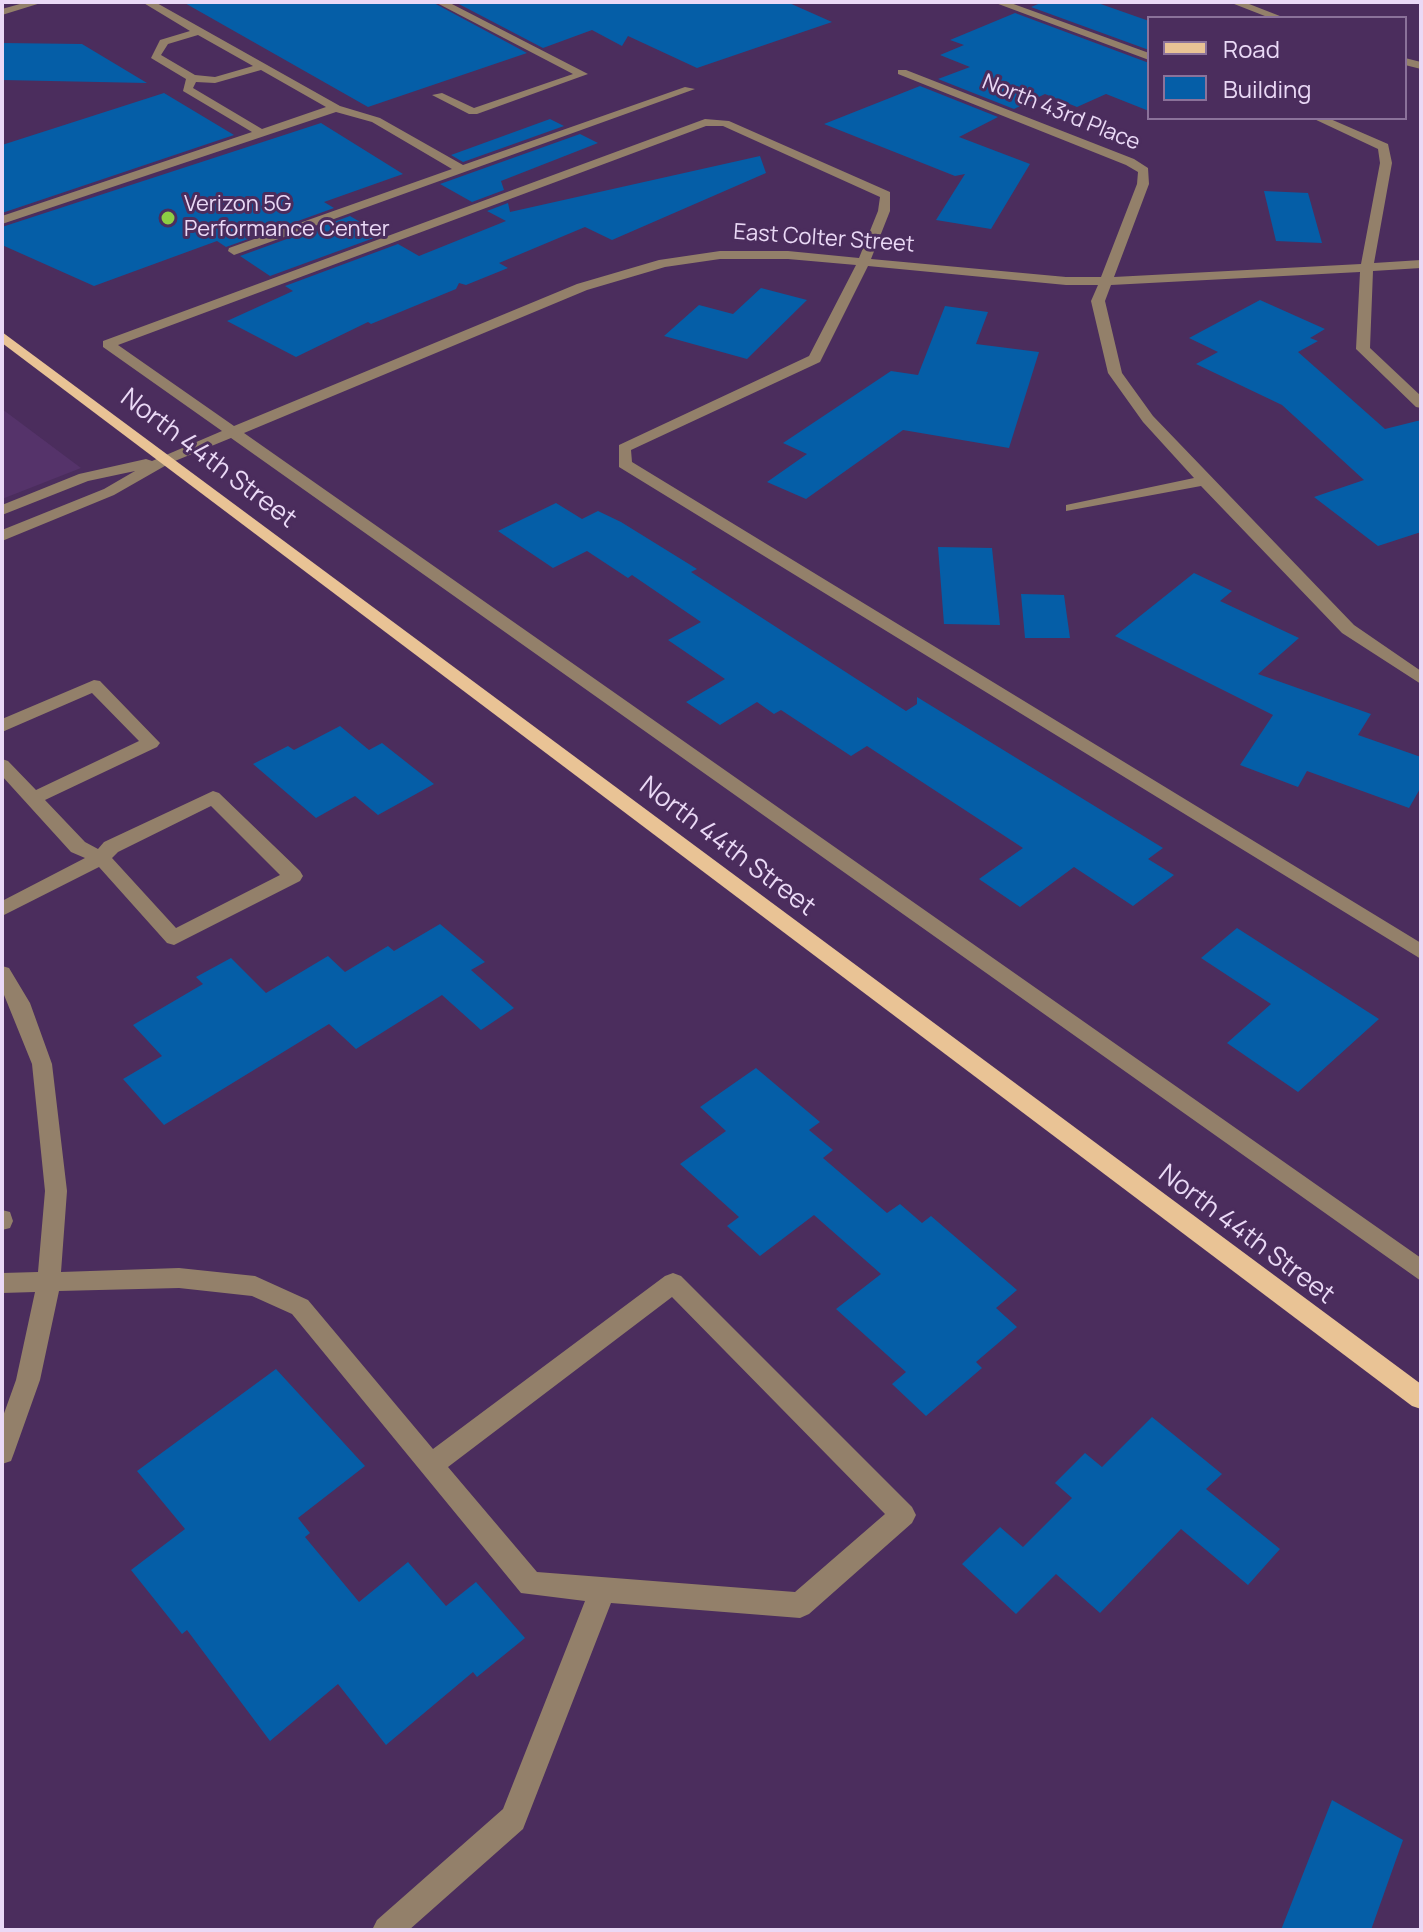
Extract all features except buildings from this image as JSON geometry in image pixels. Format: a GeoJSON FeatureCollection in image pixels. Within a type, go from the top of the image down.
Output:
{"type":"FeatureCollection","features":[{"type":"Feature","properties":{"kind":"main road","name":"North 44th Street"},"geometry":{"type":"LineString","coordinates":[[2,336],[1421,1398]]}},
{"type":"Feature","properties":{"kind":"street"},"geometry":{"type":"LineString","coordinates":[[2,12],[39,2]]}},
{"type":"Feature","properties":{"kind":"street"},"geometry":{"type":"LineString","coordinates":[[147,2],[336,108],[376,120],[462,170]]}},
{"type":"Feature","properties":{"kind":"street"},"geometry":{"type":"LineString","coordinates":[[438,95],[473,112],[582,74],[440,2]]}},
{"type":"Feature","properties":{"kind":"street"},"geometry":{"type":"LineString","coordinates":[[998,2],[1147,56]]}},
{"type":"Feature","properties":{"kind":"street"},"geometry":{"type":"LineString","coordinates":[[1234,2],[1274,16]]}},
{"type":"Feature","properties":{"kind":"street"},"geometry":{"type":"LineString","coordinates":[[197,32],[164,42],[155,56],[192,78],[215,80],[261,67]]}},
{"type":"Feature","properties":{"kind":"street","name":"North 43rd Place"},"geometry":{"type":"LineString","coordinates":[[902,72],[1130,162],[1144,171],[1143,184],[1098,301],[1115,373],[1148,419],[1203,481],[1348,629],[1421,679]]}},
{"type":"Feature","properties":{"kind":"street"},"geometry":{"type":"LineString","coordinates":[[192,78],[187,89],[261,133]]}},
{"type":"Feature","properties":{"kind":"street"},"geometry":{"type":"LineString","coordinates":[[234,251],[689,89]]}},
{"type":"Feature","properties":{"kind":"street"},"geometry":{"type":"LineString","coordinates":[[2,220],[336,108]]}},
{"type":"Feature","properties":{"kind":"street"},"geometry":{"type":"LineString","coordinates":[[1323,120],[1384,147],[1386,163],[1367,268],[1363,349],[1421,404]]}},
{"type":"Feature","properties":{"kind":"street","name":"North 44th Street"},"geometry":{"type":"LineString","coordinates":[[863,262],[884,211],[886,195],[725,123],[705,122],[108,344],[1421,1271]]}},
{"type":"Feature","properties":{"kind":"street","name":"East Colter Street"},"geometry":{"type":"LineString","coordinates":[[2,536],[109,492],[165,460],[616,274],[720,255],[863,262],[1066,281],[1421,264]]}},
{"type":"Feature","properties":{"kind":"street"},"geometry":{"type":"LineString","coordinates":[[863,262],[815,359],[624,448],[624,464],[1421,952]]}},
{"type":"Feature","properties":{"kind":"street","name":"East Colter Street"},"geometry":{"type":"LineString","coordinates":[[2,510],[84,477],[165,460]]}},
{"type":"Feature","properties":{"kind":"street"},"geometry":{"type":"LineString","coordinates":[[1071,508],[1203,481]]}},
{"type":"Feature","properties":{"kind":"street"},"geometry":{"type":"LineString","coordinates":[[2,726],[94,685],[151,743],[32,799]]}},
{"type":"Feature","properties":{"kind":"street"},"geometry":{"type":"LineString","coordinates":[[2,765],[78,847],[101,858],[174,938],[293,876],[213,797],[111,847],[101,858],[2,909]]}},
{"type":"Feature","properties":{"kind":"street"},"geometry":{"type":"LineString","coordinates":[[2,973],[20,1003],[42,1064],[56,1191],[49,1279],[28,1380],[2,1453]]}},
{"type":"Feature","properties":{"kind":"street"},"geometry":{"type":"LineString","coordinates":[[2,1283],[49,1279],[179,1278],[255,1286],[300,1307],[431,1465],[530,1584],[800,1605],[903,1515],[673,1283],[431,1465]]}},
{"type":"Feature","properties":{"kind":"street"},"geometry":{"type":"LineString","coordinates":[[387,1930],[513,1819],[602,1591]]}},
{"type":"Feature","properties":{"kind":"shaded area"},"geometry":{"type":"Polygon","coordinates":[[[2,409],[81,468],[2,499],[2,409]]]}},
{"type":"Feature","properties":{"kind":"place","name":"Verizon 5G Performance Center"},"geometry":{"type":"Point","coordinates":[168,218]}}]}
